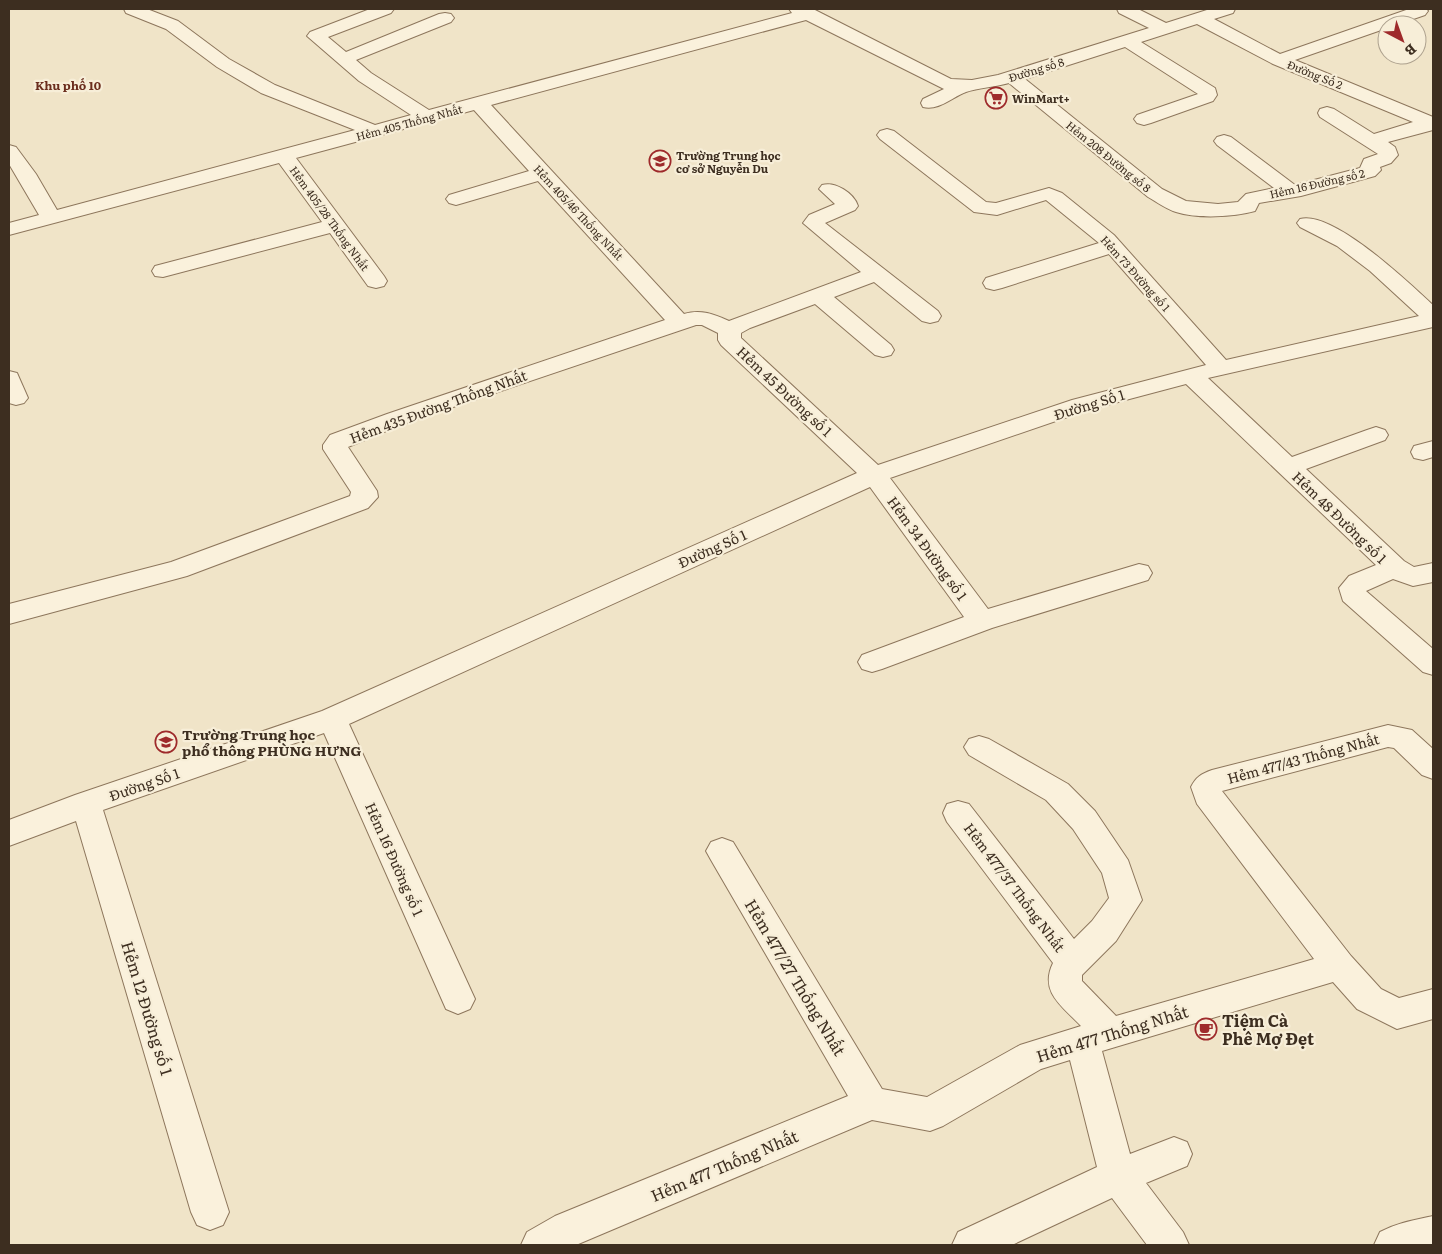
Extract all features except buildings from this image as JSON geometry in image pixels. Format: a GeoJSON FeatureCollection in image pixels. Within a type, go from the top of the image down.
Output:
{"type":"FeatureCollection","features":[{"type":"Feature","properties":{"kind":"street"},"geometry":{"type":"LineString","coordinates":[[132,9],[172,25],[224,63],[268,89],[374,131]]}},
{"type":"Feature","properties":{"kind":"street"},"geometry":{"type":"LineString","coordinates":[[385,9],[316,36],[365,77],[426,116]]}},
{"type":"Feature","properties":{"kind":"street"},"geometry":{"type":"LineString","coordinates":[[1125,9],[1165,29]]}},
{"type":"Feature","properties":{"kind":"street","name":"Đường số 8"},"geometry":{"type":"LineString","coordinates":[[803,12],[947,84],[961,87],[985,85],[1012,77],[1199,18],[1221,9]]}},
{"type":"Feature","properties":{"kind":"street"},"geometry":{"type":"LineString","coordinates":[[1279,60],[1419,11]]}},
{"type":"Feature","properties":{"kind":"street","name":"Hẻm 405 Thống Nhất"},"geometry":{"type":"LineString","coordinates":[[9,229],[478,103],[803,12]]}},
{"type":"Feature","properties":{"kind":"street"},"geometry":{"type":"LineString","coordinates":[[344,59],[445,18]]}},
{"type":"Feature","properties":{"kind":"street","name":"Đường Số 2"},"geometry":{"type":"LineString","coordinates":[[1199,18],[1279,60],[1432,123]]}},
{"type":"Feature","properties":{"kind":"street"},"geometry":{"type":"LineString","coordinates":[[1128,41],[1208,92],[1206,97],[1144,119]]}},
{"type":"Feature","properties":{"kind":"street","name":"Hẻm 208 Đường số 8"},"geometry":{"type":"LineString","coordinates":[[1012,77],[1155,194],[1181,207],[1218,210],[1248,207]]}},
{"type":"Feature","properties":{"kind":"street"},"geometry":{"type":"LineString","coordinates":[[930,103],[961,87]]}},
{"type":"Feature","properties":{"kind":"street","name":"Hẻm 405/46 Thống Nhất"},"geometry":{"type":"LineString","coordinates":[[478,103],[679,322]]}},
{"type":"Feature","properties":{"kind":"street"},"geometry":{"type":"LineString","coordinates":[[1327,113],[1372,141],[1432,123]]}},
{"type":"Feature","properties":{"kind":"street","name":"Hẻm 73 Đường số 1"},"geometry":{"type":"LineString","coordinates":[[888,135],[981,208],[997,209],[1049,194],[1070,209],[1113,246],[1221,368]]}},
{"type":"Feature","properties":{"kind":"street"},"geometry":{"type":"LineString","coordinates":[[1224,141],[1290,191]]}},
{"type":"Feature","properties":{"kind":"street","name":"Hẻm 16 Đường số 2"},"geometry":{"type":"LineString","coordinates":[[1248,207],[1248,201],[1253,198],[1368,172],[1371,170],[1371,163],[1384,159],[1388,155],[1388,151],[1372,141]]}},
{"type":"Feature","properties":{"kind":"street"},"geometry":{"type":"LineString","coordinates":[[9,151],[26,174],[51,218]]}},
{"type":"Feature","properties":{"kind":"street","name":"Hẻm 405/28 Thống Nhất"},"geometry":{"type":"LineString","coordinates":[[284,156],[376,281]]}},
{"type":"Feature","properties":{"kind":"street"},"geometry":{"type":"LineString","coordinates":[[456,199],[543,173]]}},
{"type":"Feature","properties":{"kind":"street"},"geometry":{"type":"LineString","coordinates":[[829,189],[848,206],[816,219],[813,223],[930,316]]}},
{"type":"Feature","properties":{"kind":"street"},"geometry":{"type":"LineString","coordinates":[[1307,223],[1344,242],[1371,260],[1430,323]]}},
{"type":"Feature","properties":{"kind":"street"},"geometry":{"type":"LineString","coordinates":[[163,271],[335,225]]}},
{"type":"Feature","properties":{"kind":"street"},"geometry":{"type":"LineString","coordinates":[[994,283],[1113,246]]}},
{"type":"Feature","properties":{"kind":"street","name":"Hẻm 45 Đường số 1"},"geometry":{"type":"LineString","coordinates":[[874,475],[729,340],[730,330],[742,323],[876,274]]}},
{"type":"Feature","properties":{"kind":"street"},"geometry":{"type":"LineString","coordinates":[[818,295],[883,350]]}},
{"type":"Feature","properties":{"kind":"street","name":"Hẻm 435 Đường Thống Nhất"},"geometry":{"type":"LineString","coordinates":[[9,614],[178,569],[359,502],[365,497],[364,491],[335,449],[335,445],[339,441],[395,419],[679,322],[694,318],[706,319],[730,330]]}},
{"type":"Feature","properties":{"kind":"street","name":"Đường Số 1"},"geometry":{"type":"LineString","coordinates":[[9,833],[86,804],[332,719],[874,475],[1080,405],[1191,375],[1430,323]]}},
{"type":"Feature","properties":{"kind":"street","name":"Hẻm 48 Đường số 1"},"geometry":{"type":"LineString","coordinates":[[1191,375],[1395,568],[1358,583],[1352,588],[1353,594],[1433,665]]}},
{"type":"Feature","properties":{"kind":"street"},"geometry":{"type":"LineString","coordinates":[[1288,467],[1376,435]]}},
{"type":"Feature","properties":{"kind":"street","name":"Hẻm 34 Đường số 1"},"geometry":{"type":"LineString","coordinates":[[874,475],[982,621]]}},
{"type":"Feature","properties":{"kind":"street"},"geometry":{"type":"LineString","coordinates":[[1395,568],[1407,577],[1419,578],[1433,572]]}},
{"type":"Feature","properties":{"kind":"street"},"geometry":{"type":"LineString","coordinates":[[872,662],[982,621],[1139,573]]}},
{"type":"Feature","properties":{"kind":"street","name":"Hẻm 16 Đường số 1"},"geometry":{"type":"LineString","coordinates":[[332,719],[458,999]]}},
{"type":"Feature","properties":{"kind":"street","name":"Hẻm 477/43 Thống Nhất"},"geometry":{"type":"LineString","coordinates":[[1339,966],[1208,796],[1206,787],[1212,782],[1388,736],[1402,738],[1433,767]]}},
{"type":"Feature","properties":{"kind":"street","name":"Hẻm 477/37 Thống Nhất"},"geometry":{"type":"LineString","coordinates":[[979,747],[1057,792],[1084,820],[1117,869],[1126,900],[1104,931],[1072,962],[1065,973],[1065,986],[1096,1037]]}},
{"type":"Feature","properties":{"kind":"street","name":"Hẻm 12 Đường số 1"},"geometry":{"type":"LineString","coordinates":[[86,804],[210,1212]]}},
{"type":"Feature","properties":{"kind":"street","name":"Hẻm 477/37 Thống Nhất"},"geometry":{"type":"LineString","coordinates":[[958,813],[1072,962]]}},
{"type":"Feature","properties":{"kind":"street","name":"Hẻm 477/27 Thống Nhất"},"geometry":{"type":"LineString","coordinates":[[722,851],[871,1103]]}},
{"type":"Feature","properties":{"kind":"street"},"geometry":{"type":"LineString","coordinates":[[1339,966],[1369,1000],[1397,1014],[1433,1004]]}},
{"type":"Feature","properties":{"kind":"street","name":"Hẻm 477 Thống Nhất"},"geometry":{"type":"LineString","coordinates":[[540,1245],[568,1229],[871,1103],[930,1114],[1032,1056],[1339,966]]}},
{"type":"Feature","properties":{"kind":"street"},"geometry":{"type":"LineString","coordinates":[[1096,1037],[1118,1176],[1170,1245]]}},
{"type":"Feature","properties":{"kind":"street"},"geometry":{"type":"LineString","coordinates":[[971,1245],[1118,1176],[1174,1154]]}},
{"type":"Feature","properties":{"kind":"street"},"geometry":{"type":"LineString","coordinates":[[1393,1245],[1433,1235]]}},
{"type":"Feature","properties":{"kind":"place","name":"WinMart+"},"geometry":{"type":"Point","coordinates":[996,98]}},
{"type":"Feature","properties":{"kind":"place","name":"Trường Trung học cơ sở Nguyễn Du"},"geometry":{"type":"Point","coordinates":[660,161]}},
{"type":"Feature","properties":{"kind":"place","name":"Trường Trung học phổ thông PHÙNG HƯNG"},"geometry":{"type":"Point","coordinates":[166,742]}},
{"type":"Feature","properties":{"kind":"place","name":"Tiệm Cà Phê Mợ Đẹt"},"geometry":{"type":"Point","coordinates":[1206,1029]}},
{"type":"Feature","properties":{"kind":"district","name":"Khu phố 10"},"geometry":{"type":"Point","coordinates":[68,85]}}]}
